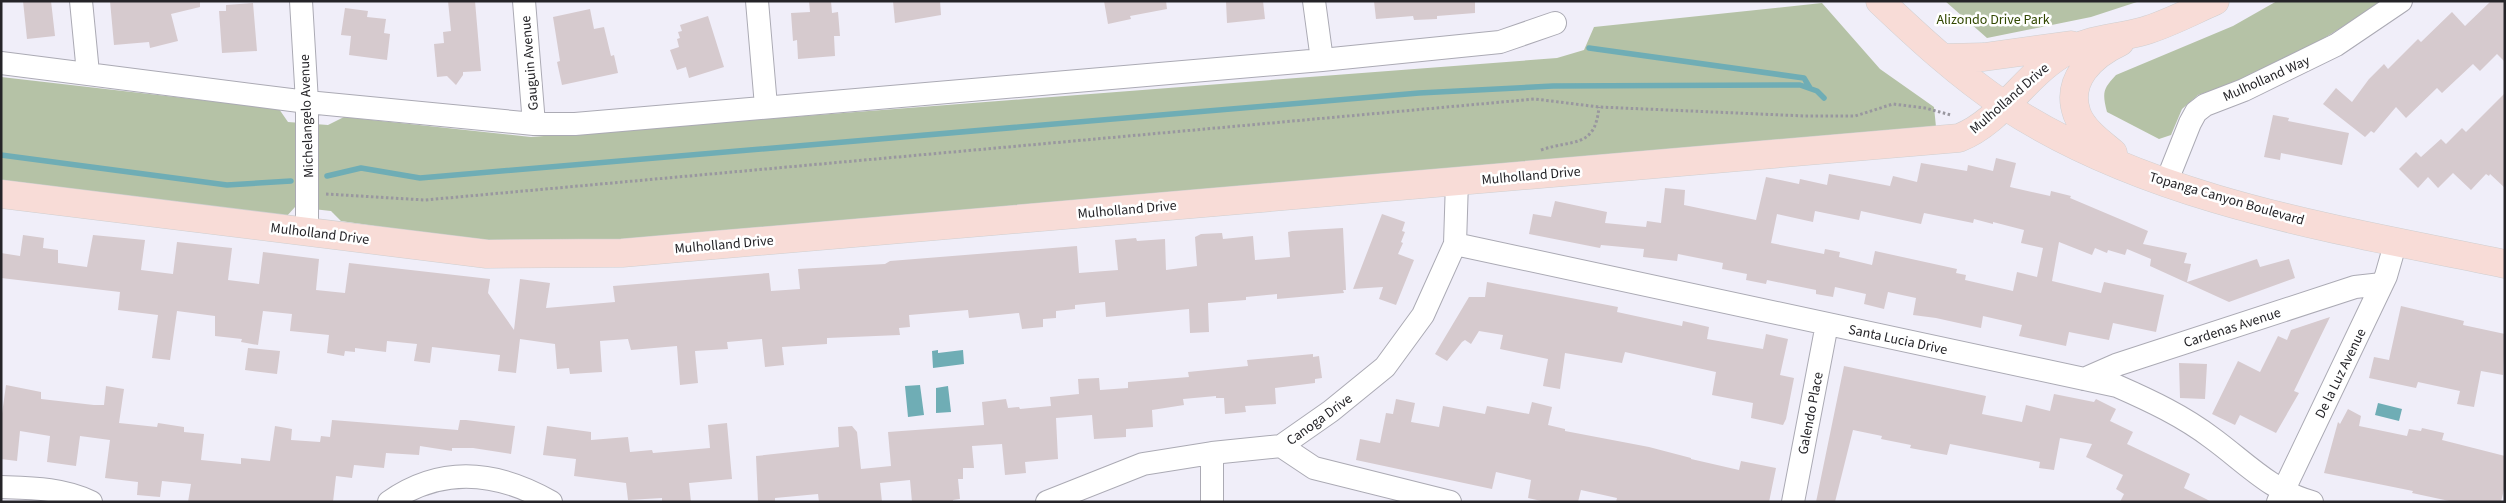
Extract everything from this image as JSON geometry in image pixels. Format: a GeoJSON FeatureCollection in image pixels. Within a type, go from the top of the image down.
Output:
{"type":"FeatureCollection","features":[{"type":"Feature","properties":{"kind":"main road","name":"Topanga Canyon Boulevard"},"geometry":{"type":"LineString","coordinates":[[1880,1],[1943,58],[2005,105],[2053,134],[2106,160],[2166,183],[2251,208],[2505,264]]}},
{"type":"Feature","properties":{"kind":"main road","name":"Mulholland Drive"},"geometry":{"type":"LineString","coordinates":[[1,194],[487,254],[622,253],[1960,138],[1977,129],[2047,64],[2080,44],[2144,30],[2215,1]]}},
{"type":"Feature","properties":{"kind":"main road"},"geometry":{"type":"LineString","coordinates":[[2138,172],[2088,132],[2077,114],[2074,98],[2080,74],[2090,61],[2104,49],[2144,30]]}},
{"type":"Feature","properties":{"kind":"main road"},"geometry":{"type":"LineString","coordinates":[[1943,58],[1984,57],[2080,44]]}},
{"type":"Feature","properties":{"kind":"street"},"geometry":{"type":"LineString","coordinates":[[81,1],[88,74]]}},
{"type":"Feature","properties":{"kind":"street","name":"Michelangelo Avenue"},"geometry":{"type":"LineString","coordinates":[[301,1],[308,102],[307,231]]}},
{"type":"Feature","properties":{"kind":"street","name":"Gauguin Avenue"},"geometry":{"type":"LineString","coordinates":[[524,1],[534,124]]}},
{"type":"Feature","properties":{"kind":"street"},"geometry":{"type":"LineString","coordinates":[[757,1],[766,106]]}},
{"type":"Feature","properties":{"kind":"street"},"geometry":{"type":"LineString","coordinates":[[1314,1],[1322,60]]}},
{"type":"Feature","properties":{"kind":"street","name":"Mulholland Way"},"geometry":{"type":"LineString","coordinates":[[2166,183],[2190,123],[2196,112],[2205,104],[2244,90],[2336,45],[2401,1]]}},
{"type":"Feature","properties":{"kind":"street"},"geometry":{"type":"LineString","coordinates":[[1,64],[308,102],[534,124],[575,124],[766,106],[1322,60],[1500,42],[1555,23]]}},
{"type":"Feature","properties":{"kind":"street","name":"Canoga Drive"},"geometry":{"type":"LineString","coordinates":[[1047,502],[1143,464],[1212,453],[1281,446],[1331,412],[1385,367],[1423,315],[1455,244],[1457,181]]}},
{"type":"Feature","properties":{"kind":"street","name":"De la Luz Avenue"},"geometry":{"type":"LineString","coordinates":[[2281,496],[2386,276],[2396,241]]}},
{"type":"Feature","properties":{"kind":"street","name":"Santa Lucia Drive"},"geometry":{"type":"LineString","coordinates":[[1455,244],[2117,386],[2170,410],[2212,438],[2281,496],[2312,502]]}},
{"type":"Feature","properties":{"kind":"street","name":"Cardenas Avenue"},"geometry":{"type":"LineString","coordinates":[[2084,379],[2116,365],[2331,294],[2355,287],[2382,284]]}},
{"type":"Feature","properties":{"kind":"street","name":"Galendo Place"},"geometry":{"type":"LineString","coordinates":[[1793,502],[1827,324]]}},
{"type":"Feature","properties":{"kind":"street"},"geometry":{"type":"LineString","coordinates":[[1281,446],[1314,468],[1450,502]]}},
{"type":"Feature","properties":{"kind":"street"},"geometry":{"type":"LineString","coordinates":[[1212,453],[1212,502]]}},
{"type":"Feature","properties":{"kind":"street"},"geometry":{"type":"LineString","coordinates":[[388,502],[429,480],[470,476],[500,479],[518,485],[551,502]]}},
{"type":"Feature","properties":{"kind":"street"},"geometry":{"type":"LineString","coordinates":[[1,487],[44,489],[82,497],[91,502]]}},
{"type":"Feature","properties":{"kind":"path"},"geometry":{"type":"LineString","coordinates":[[308,193],[424,200],[1536,99],[1599,107],[1835,116],[1855,116],[1893,104],[1925,108],[1956,116]]}},
{"type":"Feature","properties":{"kind":"path"},"geometry":{"type":"LineString","coordinates":[[1523,176],[1532,154],[1542,149],[1576,141],[1592,134],[1598,126],[1599,107]]}},
{"type":"Feature","properties":{"kind":"green space","name":"Alizondo Drive Park"},"geometry":{"type":"Polygon","coordinates":[[[1945,1],[2140,1],[2091,17],[1987,38],[1945,1]]]}},
{"type":"Feature","properties":{"kind":"green space"},"geometry":{"type":"Polygon","coordinates":[[[2277,1],[2383,1],[2315,44],[2238,82],[2198,95],[2182,109],[2171,135],[2159,139],[2107,112],[2104,95],[2108,84],[2116,75],[2233,26],[2277,1]]]}},
{"type":"Feature","properties":{"kind":"green space"},"geometry":{"type":"Polygon","coordinates":[[[1822,3],[1880,69],[1934,107],[1936,127],[632,240],[526,243],[463,239],[341,221],[331,211],[295,207],[286,217],[1,183],[1,77],[279,109],[288,122],[328,125],[344,117],[531,137],[1557,58],[1584,50],[1594,27],[1822,3]]]}},
{"type":"Feature","properties":{"kind":"water"},"geometry":{"type":"Polygon","coordinates":[[[938,350],[938,353],[963,350],[964,364],[933,368],[932,351],[938,350]]]}},
{"type":"Feature","properties":{"kind":"water"},"geometry":{"type":"Polygon","coordinates":[[[920,385],[924,415],[908,417],[905,386],[920,385]]]}},
{"type":"Feature","properties":{"kind":"water"},"geometry":{"type":"Polygon","coordinates":[[[948,386],[951,412],[936,413],[936,388],[948,386]]]}},
{"type":"Feature","properties":{"kind":"water"},"geometry":{"type":"Polygon","coordinates":[[[2378,403],[2402,409],[2399,421],[2375,415],[2378,403]]]}},
{"type":"Feature","properties":{"kind":"building"},"geometry":{"type":"Polygon","coordinates":[[[23,1],[51,1],[55,36],[27,39],[23,1]]]}},
{"type":"Feature","properties":{"kind":"building"},"geometry":{"type":"Polygon","coordinates":[[[110,1],[200,1],[200,7],[171,14],[178,41],[150,48],[149,42],[114,45],[110,1]]]}},
{"type":"Feature","properties":{"kind":"building"},"geometry":{"type":"Polygon","coordinates":[[[448,1],[475,1],[481,71],[463,72],[456,85],[447,76],[437,77],[434,44],[444,43],[443,32],[451,31],[448,1]]]}},
{"type":"Feature","properties":{"kind":"building"},"geometry":{"type":"Polygon","coordinates":[[[809,1],[831,1],[832,13],[838,12],[840,36],[834,36],[835,56],[798,59],[797,40],[793,41],[791,13],[810,12],[809,1]]]}},
{"type":"Feature","properties":{"kind":"building"},"geometry":{"type":"Polygon","coordinates":[[[893,1],[940,1],[941,15],[895,23],[893,1]]]}},
{"type":"Feature","properties":{"kind":"building"},"geometry":{"type":"Polygon","coordinates":[[[1104,1],[1166,1],[1167,9],[1130,16],[1131,19],[1108,24],[1104,1]]]}},
{"type":"Feature","properties":{"kind":"building"},"geometry":{"type":"Polygon","coordinates":[[[1226,1],[1263,1],[1265,19],[1227,23],[1226,1]]]}},
{"type":"Feature","properties":{"kind":"building"},"geometry":{"type":"Polygon","coordinates":[[[1374,1],[1475,1],[1475,13],[1437,16],[1437,19],[1414,20],[1413,16],[1376,19],[1374,1]]]}},
{"type":"Feature","properties":{"kind":"building"},"geometry":{"type":"Polygon","coordinates":[[[2491,1],[2505,1],[2505,62],[2497,54],[2480,71],[2473,64],[2442,93],[2437,88],[2406,118],[2396,107],[2374,133],[2371,131],[2365,137],[2323,104],[2336,88],[2352,102],[2369,79],[2384,64],[2388,69],[2418,39],[2421,42],[2452,12],[2465,26],[2491,1]]]}},
{"type":"Feature","properties":{"kind":"building"},"geometry":{"type":"Polygon","coordinates":[[[253,3],[257,51],[222,53],[219,11],[226,11],[226,5],[253,3]]]}},
{"type":"Feature","properties":{"kind":"building"},"geometry":{"type":"Polygon","coordinates":[[[345,8],[368,11],[367,17],[386,19],[384,33],[390,34],[387,60],[349,55],[351,36],[341,35],[345,8]]]}},
{"type":"Feature","properties":{"kind":"building"},"geometry":{"type":"Polygon","coordinates":[[[590,9],[594,29],[604,27],[611,56],[614,55],[618,73],[562,85],[557,62],[560,61],[553,17],[590,9]]]}},
{"type":"Feature","properties":{"kind":"building"},"geometry":{"type":"Polygon","coordinates":[[[708,16],[724,67],[689,78],[686,67],[677,70],[670,50],[679,47],[677,39],[680,38],[678,32],[682,31],[680,25],[708,16]]]}},
{"type":"Feature","properties":{"kind":"building"},"geometry":{"type":"Polygon","coordinates":[[[2505,93],[2505,188],[2490,174],[2489,176],[2486,174],[2471,190],[2453,173],[2438,188],[2428,177],[2418,188],[2399,169],[2416,152],[2421,157],[2441,139],[2446,144],[2462,128],[2466,132],[2505,93]]]}},
{"type":"Feature","properties":{"kind":"building"},"geometry":{"type":"Polygon","coordinates":[[[2273,115],[2289,118],[2288,121],[2349,133],[2342,165],[2281,153],[2280,160],[2264,157],[2273,115]]]}},
{"type":"Feature","properties":{"kind":"building"},"geometry":{"type":"Polygon","coordinates":[[[1996,158],[2016,163],[2010,187],[2050,196],[2051,191],[2071,196],[2070,198],[2148,231],[2143,244],[2187,253],[2184,263],[2191,264],[2187,282],[2257,259],[2260,267],[2289,259],[2295,278],[2229,302],[2150,266],[2151,259],[2127,249],[2125,255],[2108,250],[2107,253],[2095,248],[2092,255],[2059,242],[2052,281],[2101,293],[2104,282],[2164,295],[2156,332],[2113,323],[2109,340],[2069,332],[2066,346],[2019,336],[2022,325],[1983,316],[1981,328],[1913,315],[1916,298],[1888,292],[1884,309],[1864,304],[1866,294],[1835,287],[1833,297],[1816,294],[1816,290],[1767,280],[1766,284],[1746,280],[1747,274],[1722,269],[1723,263],[1678,254],[1677,261],[1643,257],[1644,249],[1601,245],[1600,248],[1529,234],[1533,214],[1551,217],[1555,201],[1607,212],[1605,223],[1646,227],[1647,221],[1661,223],[1665,188],[1685,190],[1684,205],[1756,220],[1766,177],[1799,184],[1800,179],[1827,185],[1829,174],[1890,186],[1893,176],[1917,182],[1921,163],[1967,171],[1968,165],[1993,171],[1996,158]],[[1815,211],[1813,222],[1777,214],[1771,243],[1824,254],[1825,249],[1840,252],[1839,257],[1872,265],[1875,251],[1957,269],[1956,273],[1966,275],[1965,280],[2013,291],[2017,272],[2037,277],[2043,248],[2021,243],[2024,230],[1993,222],[1993,224],[1974,219],[1973,223],[1924,213],[1921,224],[1861,211],[1859,220],[1815,211]]]}},
{"type":"Feature","properties":{"kind":"building"},"geometry":{"type":"Polygon","coordinates":[[[1382,214],[1405,222],[1402,231],[1405,232],[1401,242],[1403,243],[1398,254],[1414,260],[1396,305],[1379,299],[1383,287],[1353,289],[1382,214]]]}},
{"type":"Feature","properties":{"kind":"building"},"geometry":{"type":"Polygon","coordinates":[[[1343,228],[1346,290],[1343,290],[1344,293],[1277,299],[1277,294],[1246,297],[1246,300],[1208,303],[1209,332],[1190,333],[1189,309],[1106,317],[1105,302],[1075,305],[1075,309],[1056,311],[1056,318],[1043,319],[1043,327],[1022,329],[1019,313],[969,318],[968,310],[909,315],[910,327],[899,328],[900,335],[827,338],[827,344],[782,347],[784,365],[765,367],[762,339],[727,342],[728,349],[695,351],[698,383],[680,385],[677,346],[631,350],[628,339],[600,341],[602,372],[570,374],[569,368],[557,369],[555,344],[520,339],[516,373],[498,371],[500,355],[432,347],[430,363],[414,361],[417,344],[387,341],[386,352],[355,348],[355,352],[345,351],[344,356],[327,353],[329,335],[290,331],[292,314],[263,311],[258,345],[241,342],[242,339],[215,336],[215,316],[177,311],[170,360],[152,358],[158,315],[118,310],[120,292],[1,278],[1,253],[20,256],[23,235],[44,238],[43,248],[58,250],[58,263],[87,267],[93,235],[145,240],[141,270],[173,274],[177,242],[232,248],[228,280],[259,284],[263,252],[319,259],[316,290],[345,293],[349,263],[490,279],[488,293],[514,330],[520,279],[550,283],[546,308],[615,302],[613,286],[769,273],[771,291],[800,289],[798,269],[885,264],[890,261],[1077,246],[1079,273],[1118,270],[1115,240],[1136,238],[1137,241],[1165,239],[1166,270],[1197,266],[1195,237],[1201,234],[1222,233],[1223,239],[1253,236],[1255,260],[1290,257],[1288,232],[1343,228]]]}},
{"type":"Feature","properties":{"kind":"building"},"geometry":{"type":"Polygon","coordinates":[[[1487,282],[1618,307],[1617,312],[1682,326],[1683,321],[1709,327],[1707,339],[1763,349],[1766,334],[1788,339],[1780,375],[1794,378],[1786,419],[1783,425],[1751,418],[1753,403],[1712,395],[1716,372],[1625,352],[1622,363],[1565,353],[1560,389],[1543,386],[1548,359],[1500,349],[1503,335],[1479,331],[1471,344],[1465,340],[1462,342],[1447,361],[1435,354],[1469,297],[1485,297],[1487,282]]]}},
{"type":"Feature","properties":{"kind":"building"},"geometry":{"type":"Polygon","coordinates":[[[2401,306],[2464,321],[2463,325],[2505,334],[2503,375],[2481,371],[2474,407],[2457,404],[2460,391],[2418,382],[2416,388],[2369,378],[2374,357],[2389,360],[2401,306]]]}},
{"type":"Feature","properties":{"kind":"building"},"geometry":{"type":"Polygon","coordinates":[[[2330,317],[2294,391],[2299,393],[2276,433],[2240,415],[2235,425],[2212,414],[2238,361],[2260,372],[2278,336],[2287,340],[2291,330],[2330,317]]]}},
{"type":"Feature","properties":{"kind":"building"},"geometry":{"type":"Polygon","coordinates":[[[248,348],[280,351],[277,374],[245,370],[248,348]]]}},
{"type":"Feature","properties":{"kind":"building"},"geometry":{"type":"Polygon","coordinates":[[[1313,354],[1313,357],[1319,356],[1322,378],[1315,379],[1315,383],[1275,388],[1276,404],[1245,406],[1246,412],[1225,414],[1224,398],[1216,398],[1216,396],[1183,399],[1184,405],[1152,410],[1153,427],[1126,429],[1126,437],[1094,439],[1092,415],[1056,418],[1058,459],[1025,462],[1026,473],[1005,475],[1002,444],[972,446],[974,468],[963,468],[963,479],[958,479],[960,499],[953,500],[953,502],[912,502],[910,480],[880,483],[882,502],[819,502],[818,494],[775,498],[775,502],[758,502],[756,456],[839,447],[838,427],[852,426],[857,432],[861,469],[891,466],[888,432],[984,425],[982,402],[1006,399],[1008,408],[1019,407],[1020,409],[1051,406],[1050,397],[1079,394],[1078,379],[1099,378],[1100,390],[1128,388],[1128,382],[1189,377],[1188,372],[1248,366],[1247,360],[1313,354]]]}},
{"type":"Feature","properties":{"kind":"building"},"geometry":{"type":"Polygon","coordinates":[[[2179,363],[2207,364],[2205,399],[2180,398],[2179,363]]]}},
{"type":"Feature","properties":{"kind":"building"},"geometry":{"type":"Polygon","coordinates":[[[1844,366],[1986,396],[1982,414],[2022,422],[2026,405],[2050,411],[2054,394],[2094,402],[2096,399],[2116,409],[2110,421],[2133,432],[2127,444],[2190,474],[2184,488],[2212,502],[2120,502],[2124,494],[2116,489],[2123,475],[2086,457],[2092,444],[2060,438],[2054,470],[2039,468],[2040,462],[1950,444],[1947,455],[1910,448],[1911,445],[1881,439],[1882,436],[1853,430],[1835,502],[1816,502],[1844,366]]]}},
{"type":"Feature","properties":{"kind":"building"},"geometry":{"type":"Polygon","coordinates":[[[6,385],[41,392],[41,399],[94,405],[104,405],[106,386],[124,389],[119,423],[157,427],[158,423],[184,427],[184,432],[204,434],[201,460],[241,464],[241,458],[270,461],[275,426],[292,429],[291,440],[320,442],[321,436],[330,437],[332,420],[458,430],[460,420],[515,426],[511,454],[473,448],[452,448],[452,451],[420,446],[419,455],[386,453],[384,468],[354,465],[352,478],[336,476],[333,502],[188,502],[191,484],[162,481],[160,497],[137,495],[138,482],[105,478],[110,440],[80,436],[76,466],[47,462],[50,436],[20,431],[17,461],[1,459],[1,421],[6,385]]]}},
{"type":"Feature","properties":{"kind":"building"},"geometry":{"type":"Polygon","coordinates":[[[1396,399],[1415,403],[1411,422],[1439,427],[1443,406],[1485,414],[1487,406],[1529,414],[1532,402],[1552,407],[1548,425],[1565,429],[1565,431],[1649,447],[1739,470],[1741,461],[1776,468],[1769,502],[1616,502],[1617,498],[1581,490],[1578,502],[1546,502],[1528,498],[1531,480],[1496,472],[1492,489],[1356,460],[1360,439],[1380,443],[1386,413],[1393,414],[1396,399]]]}},
{"type":"Feature","properties":{"kind":"building"},"geometry":{"type":"Polygon","coordinates":[[[2348,409],[2361,416],[2359,426],[2407,436],[2409,429],[2421,431],[2422,428],[2444,433],[2442,440],[2505,456],[2505,485],[2501,502],[2454,502],[2412,493],[2413,491],[2324,473],[2338,422],[2340,424],[2348,409]]]}},
{"type":"Feature","properties":{"kind":"building"},"geometry":{"type":"Polygon","coordinates":[[[727,423],[732,479],[689,483],[691,502],[662,502],[662,498],[628,500],[626,483],[574,476],[576,459],[543,455],[547,426],[591,432],[591,440],[628,437],[630,452],[652,450],[653,453],[710,448],[708,425],[727,423]]]}},
{"type":"Feature","properties":{"kind":"waterway"},"geometry":{"type":"LineString","coordinates":[[1589,48],[1804,78],[1810,88]]}},
{"type":"Feature","properties":{"kind":"waterway"},"geometry":{"type":"LineString","coordinates":[[327,176],[361,168],[420,178],[1419,93],[1553,86],[1800,85],[1817,91],[1824,98]]}},
{"type":"Feature","properties":{"kind":"waterway"},"geometry":{"type":"LineString","coordinates":[[1,155],[227,185],[291,181]]}}]}
